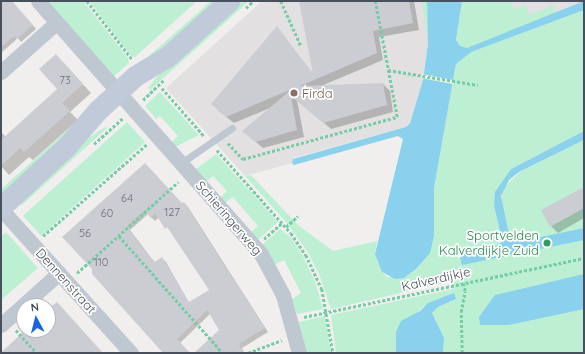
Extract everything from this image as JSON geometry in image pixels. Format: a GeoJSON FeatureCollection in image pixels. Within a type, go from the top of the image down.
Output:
{"type":"FeatureCollection","features":[{"type":"Feature","properties":{"kind":"main road"},"geometry":{"type":"LineString","coordinates":[[1,208],[66,148],[100,127],[122,97],[146,85],[167,57],[229,1]]}},
{"type":"Feature","properties":{"kind":"street","name":"Schieringerweg"},"geometry":{"type":"LineString","coordinates":[[38,1],[255,247],[275,277],[292,319],[299,353]]}},
{"type":"Feature","properties":{"kind":"street"},"geometry":{"type":"LineString","coordinates":[[1,72],[56,23]]}},
{"type":"Feature","properties":{"kind":"street","name":"Dennenstraat"},"geometry":{"type":"LineString","coordinates":[[1,208],[131,353]]}},
{"type":"Feature","properties":{"kind":"street"},"geometry":{"type":"LineString","coordinates":[[8,327],[59,273]]}},
{"type":"Feature","properties":{"kind":"lane"},"geometry":{"type":"LineString","coordinates":[[181,163],[232,128]]}},
{"type":"Feature","properties":{"kind":"path"},"geometry":{"type":"LineString","coordinates":[[87,1],[137,64]]}},
{"type":"Feature","properties":{"kind":"path"},"geometry":{"type":"LineString","coordinates":[[280,1],[301,46]]}},
{"type":"Feature","properties":{"kind":"path"},"geometry":{"type":"LineString","coordinates":[[220,136],[243,160],[397,117],[375,1]]}},
{"type":"Feature","properties":{"kind":"path"},"geometry":{"type":"LineString","coordinates":[[388,70],[478,86]]}},
{"type":"Feature","properties":{"kind":"path"},"geometry":{"type":"LineString","coordinates":[[162,88],[286,227],[306,255],[315,272],[327,312],[334,353]]}},
{"type":"Feature","properties":{"kind":"path"},"geometry":{"type":"LineString","coordinates":[[33,245],[156,136]]}},
{"type":"Feature","properties":{"kind":"path"},"geometry":{"type":"LineString","coordinates":[[76,274],[180,180]]}},
{"type":"Feature","properties":{"kind":"path"},"geometry":{"type":"LineString","coordinates":[[286,227],[298,216]]}},
{"type":"Feature","properties":{"kind":"path"},"geometry":{"type":"LineString","coordinates":[[255,247],[282,223]]}},
{"type":"Feature","properties":{"kind":"path"},"geometry":{"type":"LineString","coordinates":[[119,236],[223,353]]}},
{"type":"Feature","properties":{"kind":"path","name":"Kalverdijkje"},"geometry":{"type":"LineString","coordinates":[[292,319],[584,258]]}},
{"type":"Feature","properties":{"kind":"path"},"geometry":{"type":"LineString","coordinates":[[462,283],[465,291],[461,312],[462,353]]}},
{"type":"Feature","properties":{"kind":"path"},"geometry":{"type":"LineString","coordinates":[[8,327],[37,353]]}},
{"type":"Feature","properties":{"kind":"path"},"geometry":{"type":"LineString","coordinates":[[248,353],[283,339]]}},
{"type":"Feature","properties":{"kind":"shaded area","name":"Firda"},"geometry":{"type":"Polygon","coordinates":[[[262,1],[427,1],[428,44],[423,80],[410,122],[406,127],[293,158],[292,163],[245,176],[166,88],[262,1]]]}},
{"type":"Feature","properties":{"kind":"shaded area"},"geometry":{"type":"Polygon","coordinates":[[[462,1],[584,1],[547,16],[461,13],[462,1]]]}},
{"type":"Feature","properties":{"kind":"green space"},"geometry":{"type":"Polygon","coordinates":[[[44,1],[83,1],[128,58],[129,63],[113,77],[44,1]]]}},
{"type":"Feature","properties":{"kind":"green space"},"geometry":{"type":"Polygon","coordinates":[[[89,1],[197,1],[135,57],[131,56],[89,1]]]}},
{"type":"Feature","properties":{"kind":"green space"},"geometry":{"type":"Polygon","coordinates":[[[211,1],[220,1],[153,60],[133,70],[211,1]]]}},
{"type":"Feature","properties":{"kind":"green space"},"geometry":{"type":"Polygon","coordinates":[[[239,1],[249,1],[150,90],[148,88],[162,70],[239,1]]]}},
{"type":"Feature","properties":{"kind":"green space"},"geometry":{"type":"Polygon","coordinates":[[[422,1],[427,1],[428,44],[422,1]]]}},
{"type":"Feature","properties":{"kind":"green space"},"geometry":{"type":"Polygon","coordinates":[[[462,1],[510,1],[514,9],[525,5],[529,15],[553,5],[556,13],[467,48],[460,46],[456,40],[462,1]]]}},
{"type":"Feature","properties":{"kind":"green space"},"geometry":{"type":"Polygon","coordinates":[[[584,10],[584,131],[511,169],[494,206],[502,240],[498,245],[459,253],[510,256],[501,204],[503,188],[520,172],[584,140],[584,353],[443,353],[444,338],[432,313],[438,307],[456,299],[424,306],[396,332],[396,353],[336,353],[331,315],[453,289],[453,281],[331,309],[319,274],[307,251],[286,222],[245,176],[251,175],[298,225],[333,251],[377,241],[375,254],[382,272],[387,277],[404,278],[416,269],[429,253],[434,236],[434,188],[456,64],[470,52],[584,10]]]}},
{"type":"Feature","properties":{"kind":"green space"},"geometry":{"type":"Polygon","coordinates":[[[160,92],[199,135],[175,147],[171,143],[178,136],[160,116],[156,119],[145,106],[160,92]]]}},
{"type":"Feature","properties":{"kind":"green space"},"geometry":{"type":"Polygon","coordinates":[[[90,110],[1,198],[1,189],[90,110]]]}},
{"type":"Feature","properties":{"kind":"green space"},"geometry":{"type":"Polygon","coordinates":[[[127,122],[145,142],[41,236],[23,216],[127,122]]]}},
{"type":"Feature","properties":{"kind":"green space"},"geometry":{"type":"Polygon","coordinates":[[[105,127],[107,128],[22,205],[18,200],[82,142],[105,127]]]}},
{"type":"Feature","properties":{"kind":"green space"},"geometry":{"type":"Polygon","coordinates":[[[216,154],[278,222],[258,240],[251,232],[258,226],[233,197],[225,203],[220,198],[227,191],[213,176],[206,182],[195,170],[216,154]]]}},
{"type":"Feature","properties":{"kind":"green space"},"geometry":{"type":"Polygon","coordinates":[[[280,229],[291,238],[303,256],[315,282],[323,309],[297,314],[292,299],[301,293],[284,260],[275,264],[262,245],[280,229]]]}},
{"type":"Feature","properties":{"kind":"green space"},"geometry":{"type":"Polygon","coordinates":[[[6,232],[38,268],[1,300],[1,236],[6,232]]]}},
{"type":"Feature","properties":{"kind":"green space"},"geometry":{"type":"Polygon","coordinates":[[[325,316],[331,353],[306,353],[299,322],[325,316]]]}},
{"type":"Feature","properties":{"kind":"water"},"geometry":{"type":"Polygon","coordinates":[[[427,1],[462,1],[456,40],[460,46],[467,48],[584,1],[584,10],[471,52],[456,64],[434,188],[434,236],[430,253],[416,269],[404,278],[395,279],[382,272],[375,254],[403,139],[398,136],[294,165],[292,163],[293,159],[406,127],[410,123],[423,80],[428,44],[427,1]]]}},
{"type":"Feature","properties":{"kind":"water"},"geometry":{"type":"Polygon","coordinates":[[[584,131],[584,140],[519,172],[509,180],[501,196],[508,230],[513,239],[522,241],[584,228],[584,240],[462,265],[459,253],[498,245],[502,240],[494,206],[495,192],[511,169],[584,131]]]}},
{"type":"Feature","properties":{"kind":"water"},"geometry":{"type":"Polygon","coordinates":[[[584,274],[584,309],[509,325],[480,325],[479,317],[495,295],[584,274]]]}},
{"type":"Feature","properties":{"kind":"water"},"geometry":{"type":"Polygon","coordinates":[[[454,293],[456,299],[438,307],[432,313],[444,338],[443,353],[396,353],[396,332],[401,321],[420,311],[428,303],[454,293]]]}},
{"type":"Feature","properties":{"kind":"pier"},"geometry":{"type":"Polygon","coordinates":[[[422,74],[454,80],[454,84],[421,78],[422,74]]]}},
{"type":"Feature","properties":{"kind":"building"},"geometry":{"type":"Polygon","coordinates":[[[1,1],[12,1],[33,25],[17,39],[14,36],[1,47],[1,1]]]}},
{"type":"Feature","properties":{"kind":"building"},"geometry":{"type":"Polygon","coordinates":[[[299,1],[409,1],[413,23],[373,31],[377,53],[300,86],[383,83],[387,105],[323,123],[291,96],[297,130],[255,142],[242,131],[292,89],[226,117],[211,104],[277,26],[313,74],[299,1]]]}},
{"type":"Feature","properties":{"kind":"building"},"geometry":{"type":"Polygon","coordinates":[[[56,54],[83,84],[62,103],[70,111],[24,152],[20,148],[1,166],[1,140],[57,89],[39,69],[56,54]]]}},
{"type":"Feature","properties":{"kind":"building"},"geometry":{"type":"Polygon","coordinates":[[[145,163],[182,203],[184,202],[265,328],[239,344],[243,353],[194,353],[219,330],[207,310],[177,339],[190,353],[163,353],[92,274],[92,269],[62,237],[145,163]],[[144,211],[127,226],[140,245],[155,262],[162,257],[189,302],[209,290],[167,227],[165,229],[155,213],[151,218],[144,211]]]}},
{"type":"Feature","properties":{"kind":"building"},"geometry":{"type":"Polygon","coordinates":[[[584,187],[584,208],[550,227],[541,210],[584,187]]]}},
{"type":"Feature","properties":{"kind":"building"},"geometry":{"type":"Polygon","coordinates":[[[57,302],[103,353],[1,353],[17,338],[56,338],[57,302]]]}},
{"type":"Feature","properties":{"kind":"place","name":"Firda"},"geometry":{"type":"Point","coordinates":[294,93]}},
{"type":"Feature","properties":{"kind":"place","name":"Sportvelden Kalverdijkje Zuid"},"geometry":{"type":"Point","coordinates":[547,243]}}]}
